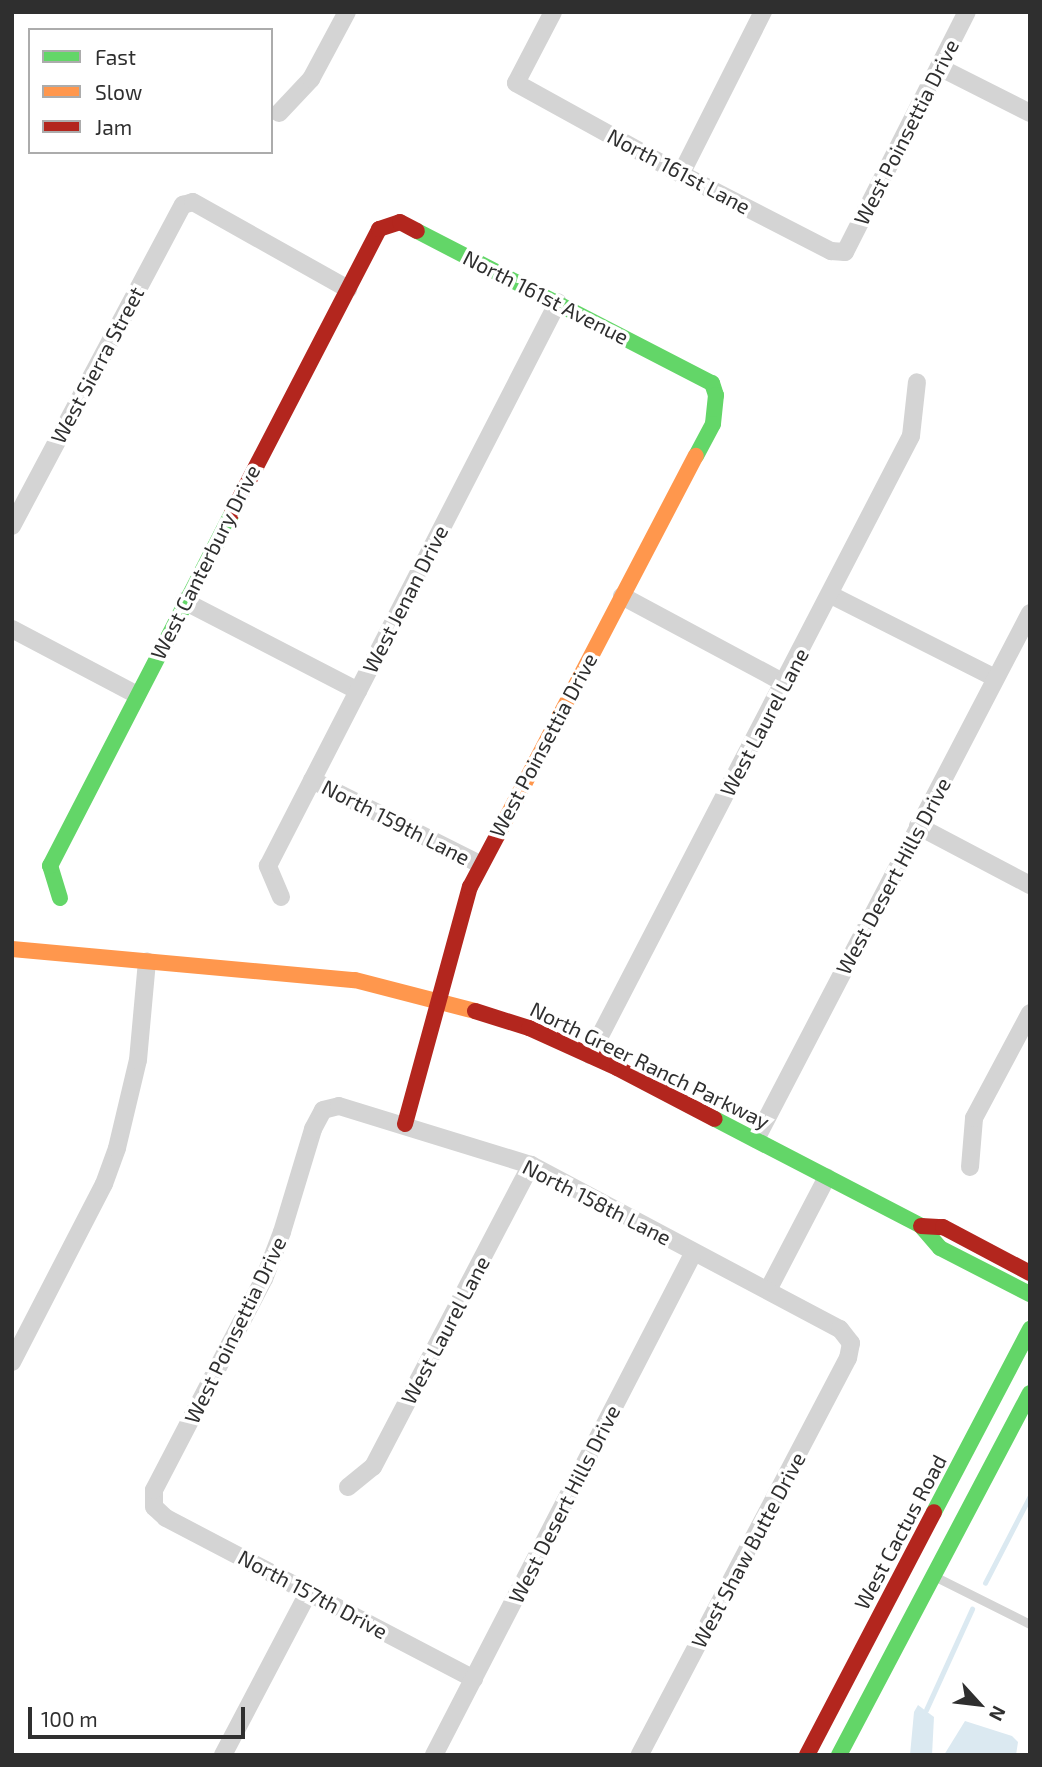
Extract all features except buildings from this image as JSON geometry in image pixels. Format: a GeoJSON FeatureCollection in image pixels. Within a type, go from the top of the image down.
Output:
{"type":"FeatureCollection","features":[{"type":"Feature","properties":{"kind":"street"},"geometry":{"type":"LineString","coordinates":[[279,113],[311,79],[346,12]]}},
{"type":"Feature","properties":{"kind":"street","name":"North 161st Lane"},"geometry":{"type":"LineString","coordinates":[[553,12],[516,83],[681,174],[831,251],[845,252]]}},
{"type":"Feature","properties":{"kind":"street"},"geometry":{"type":"LineString","coordinates":[[681,174],[763,12]]}},
{"type":"Feature","properties":{"kind":"street","name":"West Poinsettia Drive"},"geometry":{"type":"LineString","coordinates":[[845,252],[967,12]]}},
{"type":"Feature","properties":{"kind":"street"},"geometry":{"type":"LineString","coordinates":[[939,67],[1030,113]]}},
{"type":"Feature","properties":{"kind":"street","name":"West Sierra Street"},"geometry":{"type":"LineString","coordinates":[[12,526],[183,205],[193,202],[348,289]]}},
{"type":"Feature","properties":{"kind":"street","name":"North 161st Avenue"},"geometry":{"type":"LineString","coordinates":[[379,229],[400,222],[712,383]]}},
{"type":"Feature","properties":{"kind":"street","name":"West Canterbury Drive"},"geometry":{"type":"LineString","coordinates":[[60,898],[50,866],[184,601],[379,229]]}},
{"type":"Feature","properties":{"kind":"street","name":"West Jenan Drive"},"geometry":{"type":"LineString","coordinates":[[281,897],[268,866],[558,302]]}},
{"type":"Feature","properties":{"kind":"street","name":"West Laurel Lane"},"geometry":{"type":"LineString","coordinates":[[590,1055],[831,595],[911,436],[917,382]]}},
{"type":"Feature","properties":{"kind":"street","name":"West Poinsettia Drive"},"geometry":{"type":"LineString","coordinates":[[405,1124],[464,901],[480,864],[713,424],[716,395],[712,383]]}},
{"type":"Feature","properties":{"kind":"street"},"geometry":{"type":"LineString","coordinates":[[831,595],[995,678]]}},
{"type":"Feature","properties":{"kind":"street"},"geometry":{"type":"LineString","coordinates":[[622,596],[784,682]]}},
{"type":"Feature","properties":{"kind":"street"},"geometry":{"type":"LineString","coordinates":[[184,601],[358,691]]}},
{"type":"Feature","properties":{"kind":"street","name":"West Desert Hills Drive"},"geometry":{"type":"LineString","coordinates":[[756,1139],[1030,612]]}},
{"type":"Feature","properties":{"kind":"street"},"geometry":{"type":"LineString","coordinates":[[12,629],[136,695]]}},
{"type":"Feature","properties":{"kind":"street","name":"North 159th Lane"},"geometry":{"type":"LineString","coordinates":[[312,780],[480,864]]}},
{"type":"Feature","properties":{"kind":"street"},"geometry":{"type":"LineString","coordinates":[[918,826],[1030,885]]}},
{"type":"Feature","properties":{"kind":"street","name":"North Greer Ranch Parkway"},"geometry":{"type":"LineString","coordinates":[[12,949],[316,975],[389,987],[438,999],[529,1028],[590,1055],[921,1226],[940,1248],[1030,1294]]}},
{"type":"Feature","properties":{"kind":"street"},"geometry":{"type":"LineString","coordinates":[[12,1362],[104,1184],[117,1148],[138,1059],[147,961]]}},
{"type":"Feature","properties":{"kind":"street"},"geometry":{"type":"LineString","coordinates":[[970,1167],[974,1118],[1030,1013]]}},
{"type":"Feature","properties":{"kind":"street","name":"North 158th Lane"},"geometry":{"type":"LineString","coordinates":[[323,1110],[339,1106],[405,1124],[531,1165],[841,1329],[851,1343]]}},
{"type":"Feature","properties":{"kind":"street","name":"West Poinsettia Drive"},"geometry":{"type":"LineString","coordinates":[[154,1507],[154,1490],[264,1279],[282,1232],[313,1129],[323,1110]]}},
{"type":"Feature","properties":{"kind":"street","name":"West Laurel Lane"},"geometry":{"type":"LineString","coordinates":[[348,1487],[373,1467],[531,1165]]}},
{"type":"Feature","properties":{"kind":"street"},"geometry":{"type":"LineString","coordinates":[[768,1290],[827,1177]]}},
{"type":"Feature","properties":{"kind":"street","name":"North Greer Ranch Parkway"},"geometry":{"type":"LineString","coordinates":[[921,1226],[943,1227],[1030,1273]]}},
{"type":"Feature","properties":{"kind":"street","name":"West Desert Hills Drive"},"geometry":{"type":"LineString","coordinates":[[434,1755],[694,1252]]}},
{"type":"Feature","properties":{"kind":"street","name":"West Cactus Road"},"geometry":{"type":"LineString","coordinates":[[807,1755],[1030,1329]]}},
{"type":"Feature","properties":{"kind":"street","name":"West Shaw Butte Drive"},"geometry":{"type":"LineString","coordinates":[[640,1755],[848,1358],[851,1343]]}},
{"type":"Feature","properties":{"kind":"street"},"geometry":{"type":"LineString","coordinates":[[839,1755],[1030,1393]]}},
{"type":"Feature","properties":{"kind":"street","name":"North 157th Drive"},"geometry":{"type":"LineString","coordinates":[[154,1507],[166,1518],[474,1679]]}},
{"type":"Feature","properties":{"kind":"street"},"geometry":{"type":"LineString","coordinates":[[223,1755],[309,1591]]}},
{"type":"Feature","properties":{"kind":"lane"},"geometry":{"type":"LineString","coordinates":[[933,1576],[1030,1624]]}},
{"type":"Feature","properties":{"kind":"shaded area"},"geometry":{"type":"Polygon","coordinates":[[[918,1705],[934,1717],[932,1755],[910,1755],[914,1712],[918,1705]]]}},
{"type":"Feature","properties":{"kind":"shaded area"},"geometry":{"type":"Polygon","coordinates":[[[965,1721],[1012,1736],[1018,1742],[1016,1755],[944,1755],[965,1721]]]}},
{"type":"Feature","properties":{"kind":"waterway"},"geometry":{"type":"LineString","coordinates":[[985,1583],[1030,1496]]}},
{"type":"Feature","properties":{"kind":"waterway"},"geometry":{"type":"LineString","coordinates":[[926,1710],[972,1609]]}},
{"type":"Feature","properties":{"kind":"traffic: fast"},"geometry":{"type":"LineString","coordinates":[[417,231],[712,383],[716,395],[713,424],[696,456]]}},
{"type":"Feature","properties":{"kind":"traffic: fast"},"geometry":{"type":"LineString","coordinates":[[60,898],[50,866],[232,513]]}},
{"type":"Feature","properties":{"kind":"traffic: fast"},"geometry":{"type":"LineString","coordinates":[[715,1119],[921,1226],[940,1248],[1030,1294]]}},
{"type":"Feature","properties":{"kind":"traffic: fast"},"geometry":{"type":"LineString","coordinates":[[934,1512],[1030,1329]]}},
{"type":"Feature","properties":{"kind":"traffic: fast"},"geometry":{"type":"LineString","coordinates":[[839,1755],[1030,1393]]}},
{"type":"Feature","properties":{"kind":"traffic: slow"},"geometry":{"type":"LineString","coordinates":[[497,836],[696,456]]}},
{"type":"Feature","properties":{"kind":"traffic: slow"},"geometry":{"type":"LineString","coordinates":[[12,949],[355,980],[475,1011]]}},
{"type":"Feature","properties":{"kind":"traffic: jam"},"geometry":{"type":"LineString","coordinates":[[232,513],[379,229],[400,222],[417,231]]}},
{"type":"Feature","properties":{"kind":"traffic: jam"},"geometry":{"type":"LineString","coordinates":[[405,1124],[470,887],[497,836]]}},
{"type":"Feature","properties":{"kind":"traffic: jam"},"geometry":{"type":"LineString","coordinates":[[475,1011],[529,1028],[617,1068],[715,1119]]}},
{"type":"Feature","properties":{"kind":"traffic: jam"},"geometry":{"type":"LineString","coordinates":[[921,1226],[943,1227],[1030,1273]]}},
{"type":"Feature","properties":{"kind":"traffic: jam"},"geometry":{"type":"LineString","coordinates":[[807,1755],[934,1512]]}}]}
